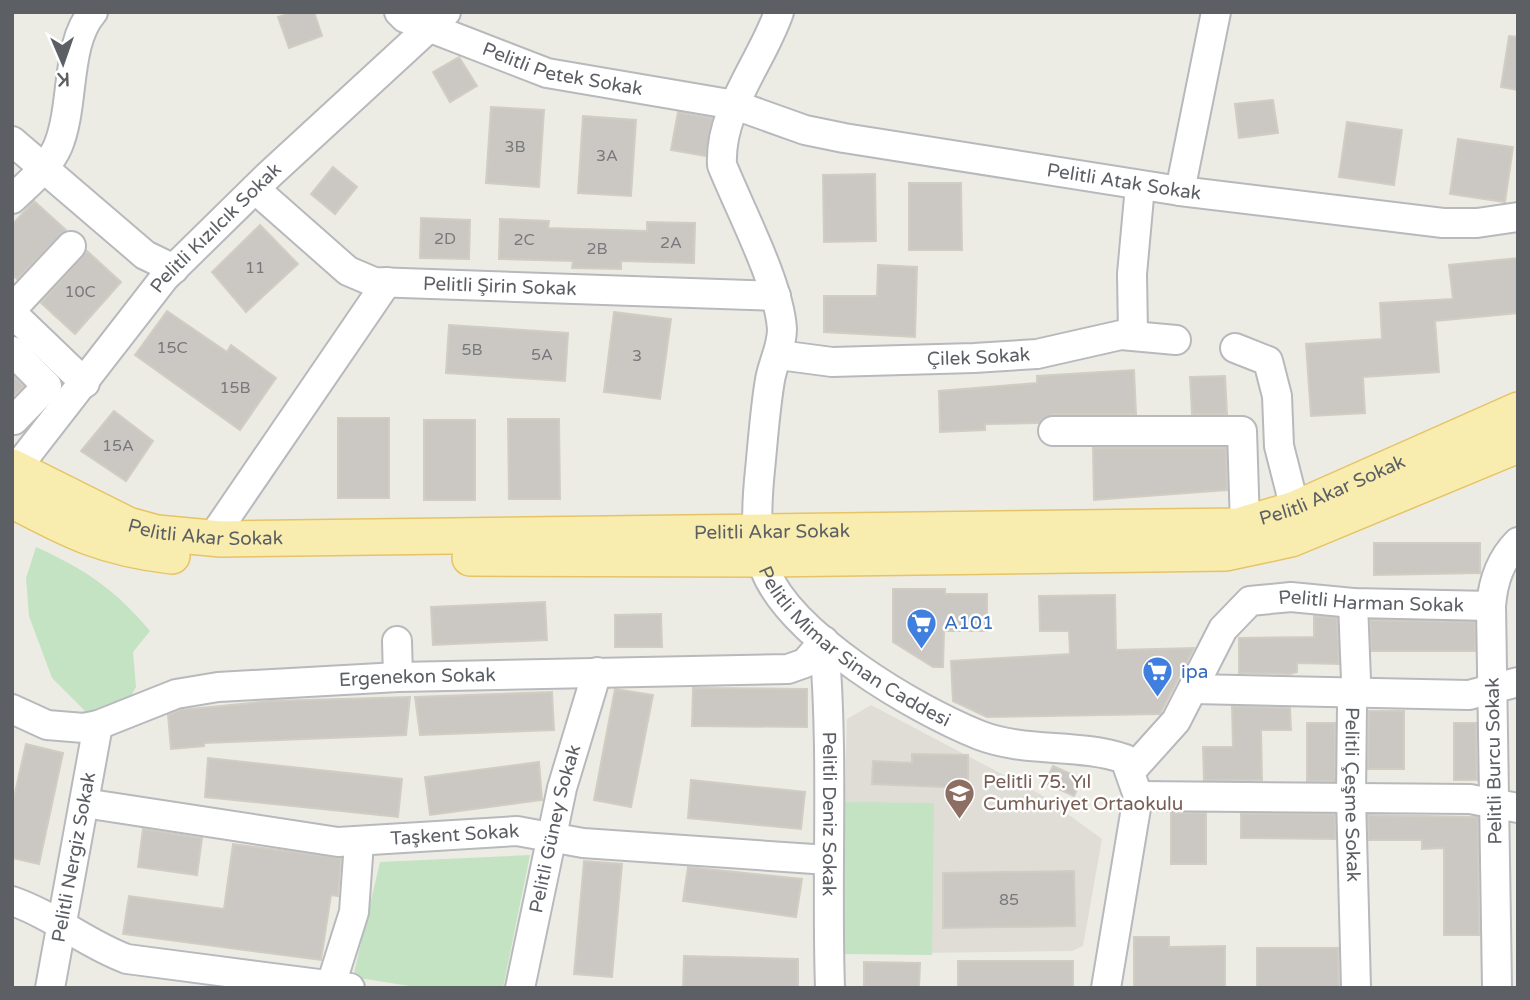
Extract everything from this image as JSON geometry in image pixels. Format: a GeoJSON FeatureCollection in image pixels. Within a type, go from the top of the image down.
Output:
{"type":"FeatureCollection","features":[{"type":"Feature","properties":{"kind":"main road","name":"Pelitli Akar Sokak"},"geometry":{"type":"LineString","coordinates":[[13,478],[102,544],[126,550],[189,558],[760,545],[1245,524],[1295,509],[1518,410]]}},
{"type":"Feature","properties":{"kind":"main road","name":"Pelitli Akar Sokak"},"geometry":{"type":"LineString","coordinates":[[13,478],[128,525],[164,534],[212,538],[1226,553],[1291,539],[1518,445]]}},
{"type":"Feature","properties":{"kind":"street","name":"Pelitli Petek Sokak"},"geometry":{"type":"LineString","coordinates":[[399,12],[437,20],[547,74],[735,105]]}},
{"type":"Feature","properties":{"kind":"street","name":"Pelitli Mimar Sinan Caddesi"},"geometry":{"type":"LineString","coordinates":[[779,12],[735,105],[725,134],[722,165],[776,296],[782,326],[779,355],[770,378],[759,473],[760,545],[766,572],[793,614],[824,642],[884,684],[946,721],[999,741],[1125,759],[1135,783]]}},
{"type":"Feature","properties":{"kind":"street"},"geometry":{"type":"LineString","coordinates":[[1180,191],[1216,12]]}},
{"type":"Feature","properties":{"kind":"street"},"geometry":{"type":"LineString","coordinates":[[12,199],[44,168],[58,147],[87,19]]}},
{"type":"Feature","properties":{"kind":"street","name":"Pelitli Kızılcık Sokak"},"geometry":{"type":"LineString","coordinates":[[13,478],[127,323],[174,269],[255,189],[437,20]]}},
{"type":"Feature","properties":{"kind":"street","name":"Pelitli Atak Sokak"},"geometry":{"type":"LineString","coordinates":[[735,105],[805,131],[1140,186],[1443,223],[1477,223],[1518,217]]}},
{"type":"Feature","properties":{"kind":"street"},"geometry":{"type":"LineString","coordinates":[[12,141],[145,255],[174,269]]}},
{"type":"Feature","properties":{"kind":"street"},"geometry":{"type":"LineString","coordinates":[[1133,335],[1132,274],[1140,186]]}},
{"type":"Feature","properties":{"kind":"street","name":"Pelitli Şirin Sokak"},"geometry":{"type":"LineString","coordinates":[[255,189],[348,271],[374,282],[776,296]]}},
{"type":"Feature","properties":{"kind":"street"},"geometry":{"type":"LineString","coordinates":[[71,246],[12,311],[85,383]]}},
{"type":"Feature","properties":{"kind":"street"},"geometry":{"type":"LineString","coordinates":[[212,538],[387,282]]}},
{"type":"Feature","properties":{"kind":"street","name":"Çilek Sokak"},"geometry":{"type":"LineString","coordinates":[[779,355],[832,362],[974,358],[1037,354],[1133,335],[1176,340]]}},
{"type":"Feature","properties":{"kind":"street"},"geometry":{"type":"LineString","coordinates":[[1235,348],[1268,361],[1277,396],[1279,446],[1295,509]]}},
{"type":"Feature","properties":{"kind":"street"},"geometry":{"type":"LineString","coordinates":[[12,351],[47,386],[13,419]]}},
{"type":"Feature","properties":{"kind":"street"},"geometry":{"type":"LineString","coordinates":[[1053,431],[1242,431],[1245,524]]}},
{"type":"Feature","properties":{"kind":"street","name":"Pelitli Burcu Sokak"},"geometry":{"type":"LineString","coordinates":[[1497,988],[1507,952],[1506,686],[1491,606],[1492,587],[1499,569],[1507,553],[1518,542]]}},
{"type":"Feature","properties":{"kind":"street","name":"Pelitli Harman Sokak"},"geometry":{"type":"LineString","coordinates":[[1193,689],[1223,629],[1250,601],[1291,597],[1353,603],[1491,606]]}},
{"type":"Feature","properties":{"kind":"street","name":"Pelitli Çeşme Sokak"},"geometry":{"type":"LineString","coordinates":[[1353,603],[1351,797],[1356,988]]}},
{"type":"Feature","properties":{"kind":"street"},"geometry":{"type":"LineString","coordinates":[[397,641],[398,677]]}},
{"type":"Feature","properties":{"kind":"street","name":"Ergenekon Sokak"},"geometry":{"type":"LineString","coordinates":[[12,709],[47,724],[84,728],[187,692],[219,687],[398,677],[788,669],[805,663],[824,642]]}},
{"type":"Feature","properties":{"kind":"street","name":"Pelitli Deniz Sokak"},"geometry":{"type":"LineString","coordinates":[[824,642],[831,749],[828,860],[830,988]]}},
{"type":"Feature","properties":{"kind":"street","name":"Pelitli Güney Sokak"},"geometry":{"type":"LineString","coordinates":[[520,988],[562,788],[597,672]]}},
{"type":"Feature","properties":{"kind":"street"},"geometry":{"type":"LineString","coordinates":[[1106,988],[1135,783],[1176,721],[1193,689],[1469,695],[1506,686]]}},
{"type":"Feature","properties":{"kind":"street","name":"Pelitli Nergiz Sokak"},"geometry":{"type":"LineString","coordinates":[[50,988],[98,725]]}},
{"type":"Feature","properties":{"kind":"street"},"geometry":{"type":"LineString","coordinates":[[1135,783],[1351,797],[1470,800],[1507,805]]}},
{"type":"Feature","properties":{"kind":"street","name":"Taşkent Sokak"},"geometry":{"type":"LineString","coordinates":[[84,803],[338,842],[517,831],[583,843],[828,860]]}},
{"type":"Feature","properties":{"kind":"street"},"geometry":{"type":"LineString","coordinates":[[12,901],[62,923],[104,951],[127,959],[337,987],[354,912],[359,842]]}},
{"type":"Feature","properties":{"kind":"shaded area","name":"Pelitli 75. Yıl Cumhuriyet Ortaokulu"},"geometry":{"type":"Polygon","coordinates":[[[871,705],[1040,794],[1102,839],[1083,946],[1072,951],[840,954],[847,719],[871,705]]]}},
{"type":"Feature","properties":{"kind":"green space"},"geometry":{"type":"Polygon","coordinates":[[[36,547],[99,582],[125,604],[150,631],[133,652],[136,687],[131,696],[86,712],[52,678],[29,616],[26,578],[36,547]]]}},
{"type":"Feature","properties":{"kind":"green space"},"geometry":{"type":"Polygon","coordinates":[[[844,802],[934,803],[932,955],[840,954],[844,802]]]}},
{"type":"Feature","properties":{"kind":"green space"},"geometry":{"type":"Polygon","coordinates":[[[530,855],[503,988],[422,988],[353,977],[380,862],[530,855]]]}},
{"type":"Feature","properties":{"kind":"building"},"geometry":{"type":"Polygon","coordinates":[[[292,12],[314,12],[322,36],[289,48],[278,17],[292,12]]]}},
{"type":"Feature","properties":{"kind":"building"},"geometry":{"type":"Polygon","coordinates":[[[1509,36],[1518,37],[1518,90],[1501,87],[1509,36]]]}},
{"type":"Feature","properties":{"kind":"building"},"geometry":{"type":"Polygon","coordinates":[[[459,57],[477,86],[450,102],[433,72],[459,57]]]}},
{"type":"Feature","properties":{"kind":"building"},"geometry":{"type":"Polygon","coordinates":[[[1273,100],[1278,133],[1239,138],[1235,104],[1273,100]]]}},
{"type":"Feature","properties":{"kind":"building"},"geometry":{"type":"Polygon","coordinates":[[[491,107],[544,110],[539,187],[486,183],[491,107]]]}},
{"type":"Feature","properties":{"kind":"building"},"geometry":{"type":"Polygon","coordinates":[[[678,112],[712,118],[706,156],[671,150],[678,112]]]}},
{"type":"Feature","properties":{"kind":"building"},"geometry":{"type":"Polygon","coordinates":[[[583,116],[636,120],[631,196],[578,193],[583,116]]]}},
{"type":"Feature","properties":{"kind":"building"},"geometry":{"type":"Polygon","coordinates":[[[1347,122],[1402,130],[1394,185],[1339,177],[1347,122]]]}},
{"type":"Feature","properties":{"kind":"building"},"geometry":{"type":"Polygon","coordinates":[[[1458,139],[1513,147],[1505,202],[1450,194],[1458,139]]]}},
{"type":"Feature","properties":{"kind":"building"},"geometry":{"type":"Polygon","coordinates":[[[333,167],[357,187],[335,214],[311,194],[333,167]]]}},
{"type":"Feature","properties":{"kind":"building"},"geometry":{"type":"Polygon","coordinates":[[[875,174],[876,241],[824,242],[823,175],[875,174]]]}},
{"type":"Feature","properties":{"kind":"building"},"geometry":{"type":"Polygon","coordinates":[[[909,183],[961,183],[962,250],[909,250],[909,183]]]}},
{"type":"Feature","properties":{"kind":"building"},"geometry":{"type":"Polygon","coordinates":[[[34,201],[66,230],[17,279],[12,275],[12,225],[34,201]]]}},
{"type":"Feature","properties":{"kind":"building"},"geometry":{"type":"Polygon","coordinates":[[[421,218],[470,220],[469,259],[420,258],[421,218]]]}},
{"type":"Feature","properties":{"kind":"building"},"geometry":{"type":"Polygon","coordinates":[[[500,219],[549,221],[548,228],[647,231],[647,222],[695,223],[694,263],[621,261],[621,269],[572,268],[573,261],[499,259],[500,219]]]}},
{"type":"Feature","properties":{"kind":"building"},"geometry":{"type":"Polygon","coordinates":[[[260,225],[298,264],[246,312],[212,272],[260,225]]]}},
{"type":"Feature","properties":{"kind":"building"},"geometry":{"type":"Polygon","coordinates":[[[87,251],[121,282],[75,334],[41,303],[87,251]]]}},
{"type":"Feature","properties":{"kind":"building"},"geometry":{"type":"Polygon","coordinates":[[[1518,258],[1518,313],[1435,321],[1439,372],[1363,377],[1365,413],[1311,416],[1306,344],[1382,339],[1380,303],[1453,299],[1449,265],[1518,258]]]}},
{"type":"Feature","properties":{"kind":"building"},"geometry":{"type":"Polygon","coordinates":[[[878,265],[917,267],[915,337],[824,332],[824,296],[877,296],[878,265]]]}},
{"type":"Feature","properties":{"kind":"building"},"geometry":{"type":"Polygon","coordinates":[[[167,311],[227,352],[231,345],[276,378],[240,430],[135,355],[167,311]]]}},
{"type":"Feature","properties":{"kind":"building"},"geometry":{"type":"Polygon","coordinates":[[[614,312],[671,319],[660,399],[604,392],[614,312]]]}},
{"type":"Feature","properties":{"kind":"building"},"geometry":{"type":"Polygon","coordinates":[[[449,325],[568,333],[565,381],[446,373],[449,325]]]}},
{"type":"Feature","properties":{"kind":"building"},"geometry":{"type":"Polygon","coordinates":[[[1134,370],[1136,414],[1053,414],[1039,423],[985,424],[985,430],[940,432],[939,391],[1037,383],[1037,376],[1134,370]]]}},
{"type":"Feature","properties":{"kind":"building"},"geometry":{"type":"Polygon","coordinates":[[[12,375],[24,386],[12,397],[12,375]]]}},
{"type":"Feature","properties":{"kind":"building"},"geometry":{"type":"Polygon","coordinates":[[[1225,376],[1227,414],[1192,414],[1190,377],[1225,376]]]}},
{"type":"Feature","properties":{"kind":"building"},"geometry":{"type":"Polygon","coordinates":[[[114,411],[153,441],[126,481],[81,451],[114,411]]]}},
{"type":"Feature","properties":{"kind":"building"},"geometry":{"type":"Polygon","coordinates":[[[338,418],[389,418],[389,498],[338,498],[338,418]]]}},
{"type":"Feature","properties":{"kind":"building"},"geometry":{"type":"Polygon","coordinates":[[[508,419],[559,419],[560,499],[509,499],[508,419]]]}},
{"type":"Feature","properties":{"kind":"building"},"geometry":{"type":"Polygon","coordinates":[[[424,420],[475,420],[475,500],[424,500],[424,420]]]}},
{"type":"Feature","properties":{"kind":"building"},"geometry":{"type":"Polygon","coordinates":[[[1093,448],[1226,448],[1227,490],[1094,500],[1093,448]]]}},
{"type":"Feature","properties":{"kind":"building"},"geometry":{"type":"Polygon","coordinates":[[[1374,543],[1480,543],[1480,573],[1374,575],[1374,543]]]}},
{"type":"Feature","properties":{"kind":"building"},"geometry":{"type":"Polygon","coordinates":[[[893,589],[945,589],[945,594],[987,594],[987,631],[944,631],[943,667],[933,667],[893,642],[893,589]]]}},
{"type":"Feature","properties":{"kind":"building"},"geometry":{"type":"Polygon","coordinates":[[[1115,595],[1116,650],[1194,648],[1160,714],[987,717],[953,701],[951,661],[1070,654],[1069,631],[1040,631],[1039,596],[1115,595]]]}},
{"type":"Feature","properties":{"kind":"building"},"geometry":{"type":"Polygon","coordinates":[[[545,602],[547,640],[433,645],[431,607],[545,602]]]}},
{"type":"Feature","properties":{"kind":"building"},"geometry":{"type":"Polygon","coordinates":[[[661,614],[662,647],[615,647],[615,615],[661,614]]]}},
{"type":"Feature","properties":{"kind":"building"},"geometry":{"type":"Polygon","coordinates":[[[1314,616],[1337,618],[1339,664],[1297,663],[1297,672],[1290,674],[1239,673],[1239,638],[1314,637],[1314,616]]]}},
{"type":"Feature","properties":{"kind":"building"},"geometry":{"type":"Polygon","coordinates":[[[1370,620],[1475,622],[1475,651],[1371,651],[1370,620]]]}},
{"type":"Feature","properties":{"kind":"building"},"geometry":{"type":"Polygon","coordinates":[[[693,688],[807,689],[807,727],[692,726],[693,688]]]}},
{"type":"Feature","properties":{"kind":"building"},"geometry":{"type":"Polygon","coordinates":[[[615,689],[653,695],[631,807],[594,800],[615,689]]]}},
{"type":"Feature","properties":{"kind":"building"},"geometry":{"type":"Polygon","coordinates":[[[552,692],[554,730],[420,735],[415,697],[552,692]]]}},
{"type":"Feature","properties":{"kind":"building"},"geometry":{"type":"Polygon","coordinates":[[[410,697],[406,735],[204,743],[204,746],[171,749],[168,715],[180,710],[270,701],[410,697]]]}},
{"type":"Feature","properties":{"kind":"building"},"geometry":{"type":"Polygon","coordinates":[[[1232,706],[1290,708],[1291,730],[1261,730],[1262,780],[1204,780],[1203,747],[1233,747],[1232,706]]]}},
{"type":"Feature","properties":{"kind":"building"},"geometry":{"type":"Polygon","coordinates":[[[1369,711],[1404,711],[1404,769],[1368,769],[1369,711]]]}},
{"type":"Feature","properties":{"kind":"building"},"geometry":{"type":"Polygon","coordinates":[[[1307,723],[1335,723],[1335,781],[1307,781],[1307,723]]]}},
{"type":"Feature","properties":{"kind":"building"},"geometry":{"type":"Polygon","coordinates":[[[1454,723],[1476,723],[1477,780],[1454,780],[1454,723]]]}},
{"type":"Feature","properties":{"kind":"building"},"geometry":{"type":"Polygon","coordinates":[[[26,744],[63,753],[39,864],[12,858],[12,806],[26,744]]]}},
{"type":"Feature","properties":{"kind":"building"},"geometry":{"type":"Polygon","coordinates":[[[912,754],[968,755],[968,788],[872,784],[873,761],[912,763],[912,754]]]}},
{"type":"Feature","properties":{"kind":"building"},"geometry":{"type":"Polygon","coordinates":[[[208,758],[402,779],[398,817],[205,797],[208,758]]]}},
{"type":"Feature","properties":{"kind":"building"},"geometry":{"type":"Polygon","coordinates":[[[539,762],[542,800],[430,815],[425,777],[539,762]]]}},
{"type":"Feature","properties":{"kind":"building"},"geometry":{"type":"Polygon","coordinates":[[[1053,766],[1082,779],[1074,796],[1045,783],[1053,766]]]}},
{"type":"Feature","properties":{"kind":"building"},"geometry":{"type":"Polygon","coordinates":[[[691,780],[805,792],[801,829],[688,818],[691,780]]]}},
{"type":"Feature","properties":{"kind":"building"},"geometry":{"type":"Polygon","coordinates":[[[1171,813],[1206,813],[1206,864],[1171,864],[1171,813]]]}},
{"type":"Feature","properties":{"kind":"building"},"geometry":{"type":"Polygon","coordinates":[[[1241,814],[1335,814],[1335,839],[1241,838],[1241,814]]]}},
{"type":"Feature","properties":{"kind":"building"},"geometry":{"type":"Polygon","coordinates":[[[1368,815],[1478,817],[1479,935],[1444,935],[1444,848],[1422,849],[1422,840],[1369,840],[1368,815]]]}},
{"type":"Feature","properties":{"kind":"building"},"geometry":{"type":"Polygon","coordinates":[[[143,829],[202,838],[197,875],[138,867],[143,829]]]}},
{"type":"Feature","properties":{"kind":"building"},"geometry":{"type":"Polygon","coordinates":[[[233,844],[341,858],[338,896],[331,895],[321,960],[123,934],[129,896],[224,909],[233,844]]]}},
{"type":"Feature","properties":{"kind":"building"},"geometry":{"type":"Polygon","coordinates":[[[584,861],[622,864],[612,977],[574,974],[584,861]]]}},
{"type":"Feature","properties":{"kind":"building"},"geometry":{"type":"Polygon","coordinates":[[[688,867],[802,879],[796,917],[683,901],[688,867]]]}},
{"type":"Feature","properties":{"kind":"building","name":"Pelitli 75. Yıl Cumhuriyet Ortaokulu"},"geometry":{"type":"Polygon","coordinates":[[[1074,871],[1075,926],[943,928],[943,873],[1074,871]]]}},
{"type":"Feature","properties":{"kind":"building"},"geometry":{"type":"Polygon","coordinates":[[[1134,937],[1169,937],[1169,947],[1225,946],[1225,988],[1134,988],[1134,937]]]}},
{"type":"Feature","properties":{"kind":"building"},"geometry":{"type":"Polygon","coordinates":[[[1257,948],[1338,948],[1339,988],[1257,988],[1257,948]]]}},
{"type":"Feature","properties":{"kind":"building"},"geometry":{"type":"Polygon","coordinates":[[[684,956],[798,959],[798,988],[683,988],[684,956]]]}},
{"type":"Feature","properties":{"kind":"building"},"geometry":{"type":"Polygon","coordinates":[[[958,961],[1073,961],[1073,988],[958,988],[958,961]]]}},
{"type":"Feature","properties":{"kind":"building"},"geometry":{"type":"Polygon","coordinates":[[[864,962],[920,963],[919,988],[864,988],[864,962]]]}},
{"type":"Feature","properties":{"kind":"place","name":"A101"},"geometry":{"type":"Point","coordinates":[921,650]}},
{"type":"Feature","properties":{"kind":"place","name":"ipa"},"geometry":{"type":"Point","coordinates":[1158,699]}},
{"type":"Feature","properties":{"kind":"place","name":"Pelitli 75. Yıl Cumhuriyet Ortaokulu"},"geometry":{"type":"Point","coordinates":[960,820]}}]}
